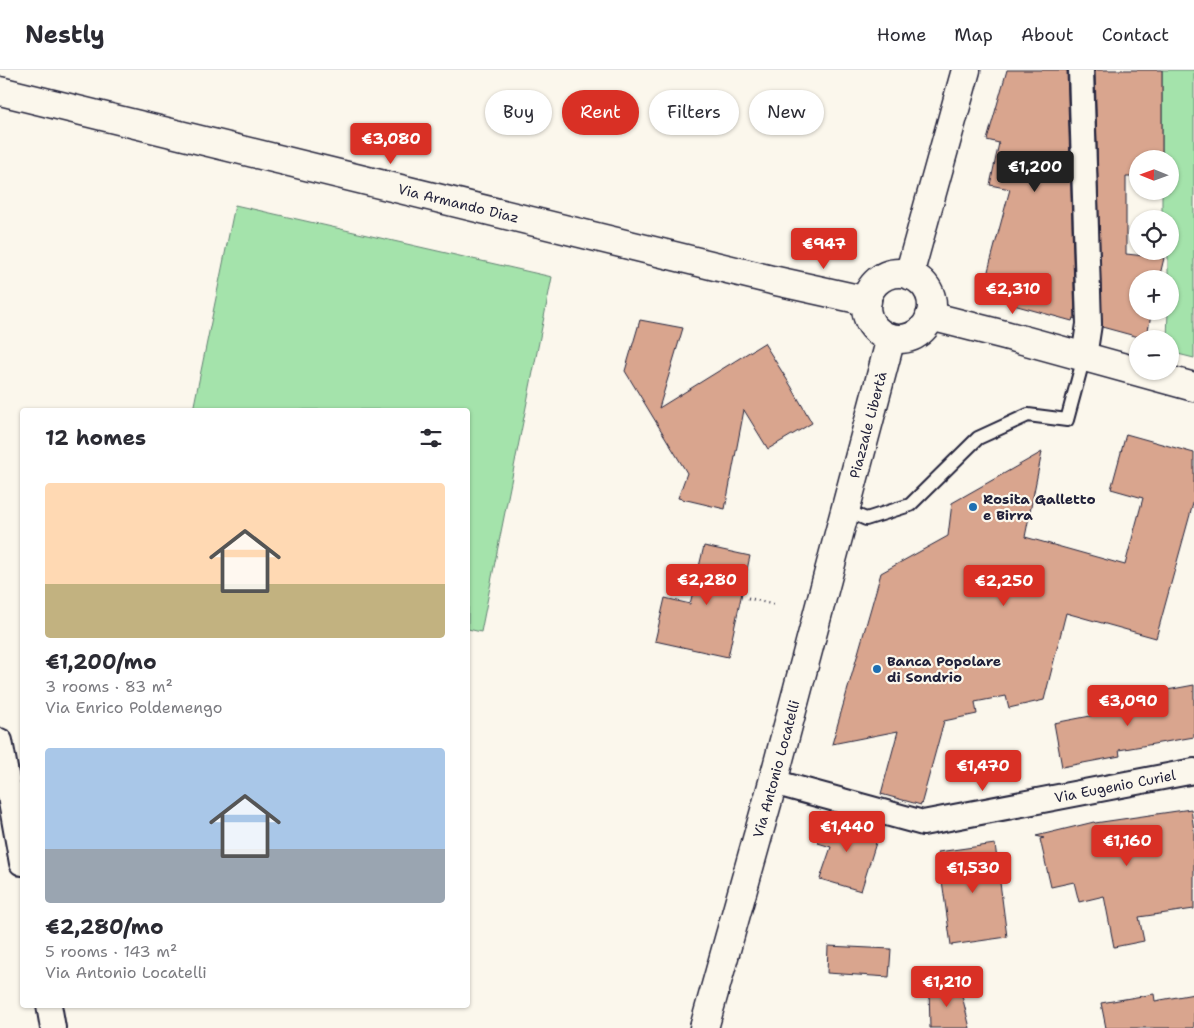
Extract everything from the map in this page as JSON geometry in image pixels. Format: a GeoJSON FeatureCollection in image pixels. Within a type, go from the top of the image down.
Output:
{"type":"FeatureCollection","features":[{"type":"Feature","properties":{"kind":"main road"},"geometry":{"type":"LineString","coordinates":[[909,275],[966,70]]}},
{"type":"Feature","properties":{"kind":"main road","name":"Via Armando Diaz"},"geometry":{"type":"LineString","coordinates":[[0,91],[772,280],[866,301]]}},
{"type":"Feature","properties":{"kind":"main road"},"geometry":{"type":"LineString","coordinates":[[896,273],[909,275],[920,281],[928,291],[931,303],[930,316],[924,327],[915,335],[904,339],[891,338],[879,333],[870,323],[866,310],[867,297],[873,285],[883,277],[896,273]]}},
{"type":"Feature","properties":{"kind":"main road"},"geometry":{"type":"LineString","coordinates":[[930,316],[1194,387]]}},
{"type":"Feature","properties":{"kind":"main road","name":"Piazzale Libertà"},"geometry":{"type":"LineString","coordinates":[[845,510],[891,338]]}},
{"type":"Feature","properties":{"kind":"main road","name":"Via Antonio Locatelli"},"geometry":{"type":"LineString","coordinates":[[704,1028],[773,782],[845,510]]}},
{"type":"Feature","properties":{"kind":"street"},"geometry":{"type":"LineString","coordinates":[[1081,70],[1089,324],[1084,357]]}},
{"type":"Feature","properties":{"kind":"street"},"geometry":{"type":"LineString","coordinates":[[0,741],[5,796],[20,855]]}},
{"type":"Feature","properties":{"kind":"street","name":"Via Eugenio Curiel"},"geometry":{"type":"LineString","coordinates":[[773,782],[923,823],[1194,771]]}},
{"type":"Feature","properties":{"kind":"street"},"geometry":{"type":"LineString","coordinates":[[50,1008],[53,1028]]}},
{"type":"Feature","properties":{"kind":"lane"},"geometry":{"type":"LineString","coordinates":[[845,510],[866,519],[910,504],[978,438],[1028,415],[1067,420],[1084,357]]}},
{"type":"Feature","properties":{"kind":"path"},"geometry":{"type":"LineString","coordinates":[[748,598],[777,605]]}},
{"type":"Feature","properties":{"kind":"green space"},"geometry":{"type":"Polygon","coordinates":[[[1162,70],[1194,70],[1194,358],[1179,354],[1179,330],[1167,330],[1168,320],[1179,320],[1179,270],[1168,270],[1168,260],[1179,260],[1179,210],[1162,210],[1162,200],[1179,200],[1179,150],[1162,150],[1162,70]]]}},
{"type":"Feature","properties":{"kind":"green space"},"geometry":{"type":"Polygon","coordinates":[[[235,205],[552,277],[481,632],[470,629],[470,408],[193,408],[235,205]]]}},
{"type":"Feature","properties":{"kind":"building"},"geometry":{"type":"Polygon","coordinates":[[[1007,70],[1067,70],[1075,319],[1073,318],[1072,321],[1010,304],[988,271],[1010,189],[990,185],[999,143],[987,140],[1007,70]]]}},
{"type":"Feature","properties":{"kind":"building"},"geometry":{"type":"Polygon","coordinates":[[[1095,70],[1162,70],[1162,150],[1129,150],[1129,177],[1126,177],[1126,254],[1129,254],[1129,260],[1164,260],[1161,270],[1129,270],[1129,320],[1150,320],[1148,330],[1129,330],[1129,334],[1102,327],[1095,70]]]}},
{"type":"Feature","properties":{"kind":"building"},"geometry":{"type":"Polygon","coordinates":[[[640,320],[683,328],[659,408],[764,343],[812,423],[768,449],[744,410],[725,509],[678,498],[687,473],[625,371],[640,320]]]}},
{"type":"Feature","properties":{"kind":"building"},"geometry":{"type":"Polygon","coordinates":[[[1126,434],[1194,453],[1194,500],[1156,638],[1066,613],[1044,700],[1009,708],[1006,696],[975,702],[977,714],[944,721],[921,805],[881,794],[898,731],[832,744],[881,573],[948,536],[952,503],[1042,452],[1025,537],[1125,565],[1143,498],[1111,489],[1126,434]]]}},
{"type":"Feature","properties":{"kind":"building"},"geometry":{"type":"Polygon","coordinates":[[[704,546],[750,556],[728,657],[655,641],[665,598],[690,604],[704,546]]]}},
{"type":"Feature","properties":{"kind":"building"},"geometry":{"type":"Polygon","coordinates":[[[1194,685],[1194,737],[1119,750],[1120,756],[1062,767],[1054,723],[1132,708],[1130,697],[1194,685]]]}},
{"type":"Feature","properties":{"kind":"building"},"geometry":{"type":"Polygon","coordinates":[[[1191,809],[1194,830],[1194,909],[1139,917],[1144,941],[1114,947],[1104,896],[1079,902],[1074,882],[1051,887],[1040,839],[1044,838],[1036,836],[1094,822],[1191,809]]]}},
{"type":"Feature","properties":{"kind":"building"},"geometry":{"type":"Polygon","coordinates":[[[826,817],[879,833],[861,891],[820,879],[831,847],[818,843],[826,817]]]}},
{"type":"Feature","properties":{"kind":"building"},"geometry":{"type":"Polygon","coordinates":[[[995,844],[1007,937],[951,945],[938,852],[995,844]]]}},
{"type":"Feature","properties":{"kind":"building"},"geometry":{"type":"Polygon","coordinates":[[[828,946],[891,949],[889,977],[827,973],[828,946]]]}},
{"type":"Feature","properties":{"kind":"building"},"geometry":{"type":"Polygon","coordinates":[[[959,984],[970,1028],[930,1028],[929,988],[959,984]]]}},
{"type":"Feature","properties":{"kind":"building"},"geometry":{"type":"Polygon","coordinates":[[[1154,994],[1155,1001],[1194,994],[1194,1028],[1106,1028],[1101,1003],[1154,994]]]}},
{"type":"Feature","properties":{"kind":"place","name":"Rosita Galletto e Birra"},"geometry":{"type":"Point","coordinates":[973,507]}},
{"type":"Feature","properties":{"kind":"place","name":"Banca Popolare di Sondrio"},"geometry":{"type":"Point","coordinates":[877,669]}}]}
